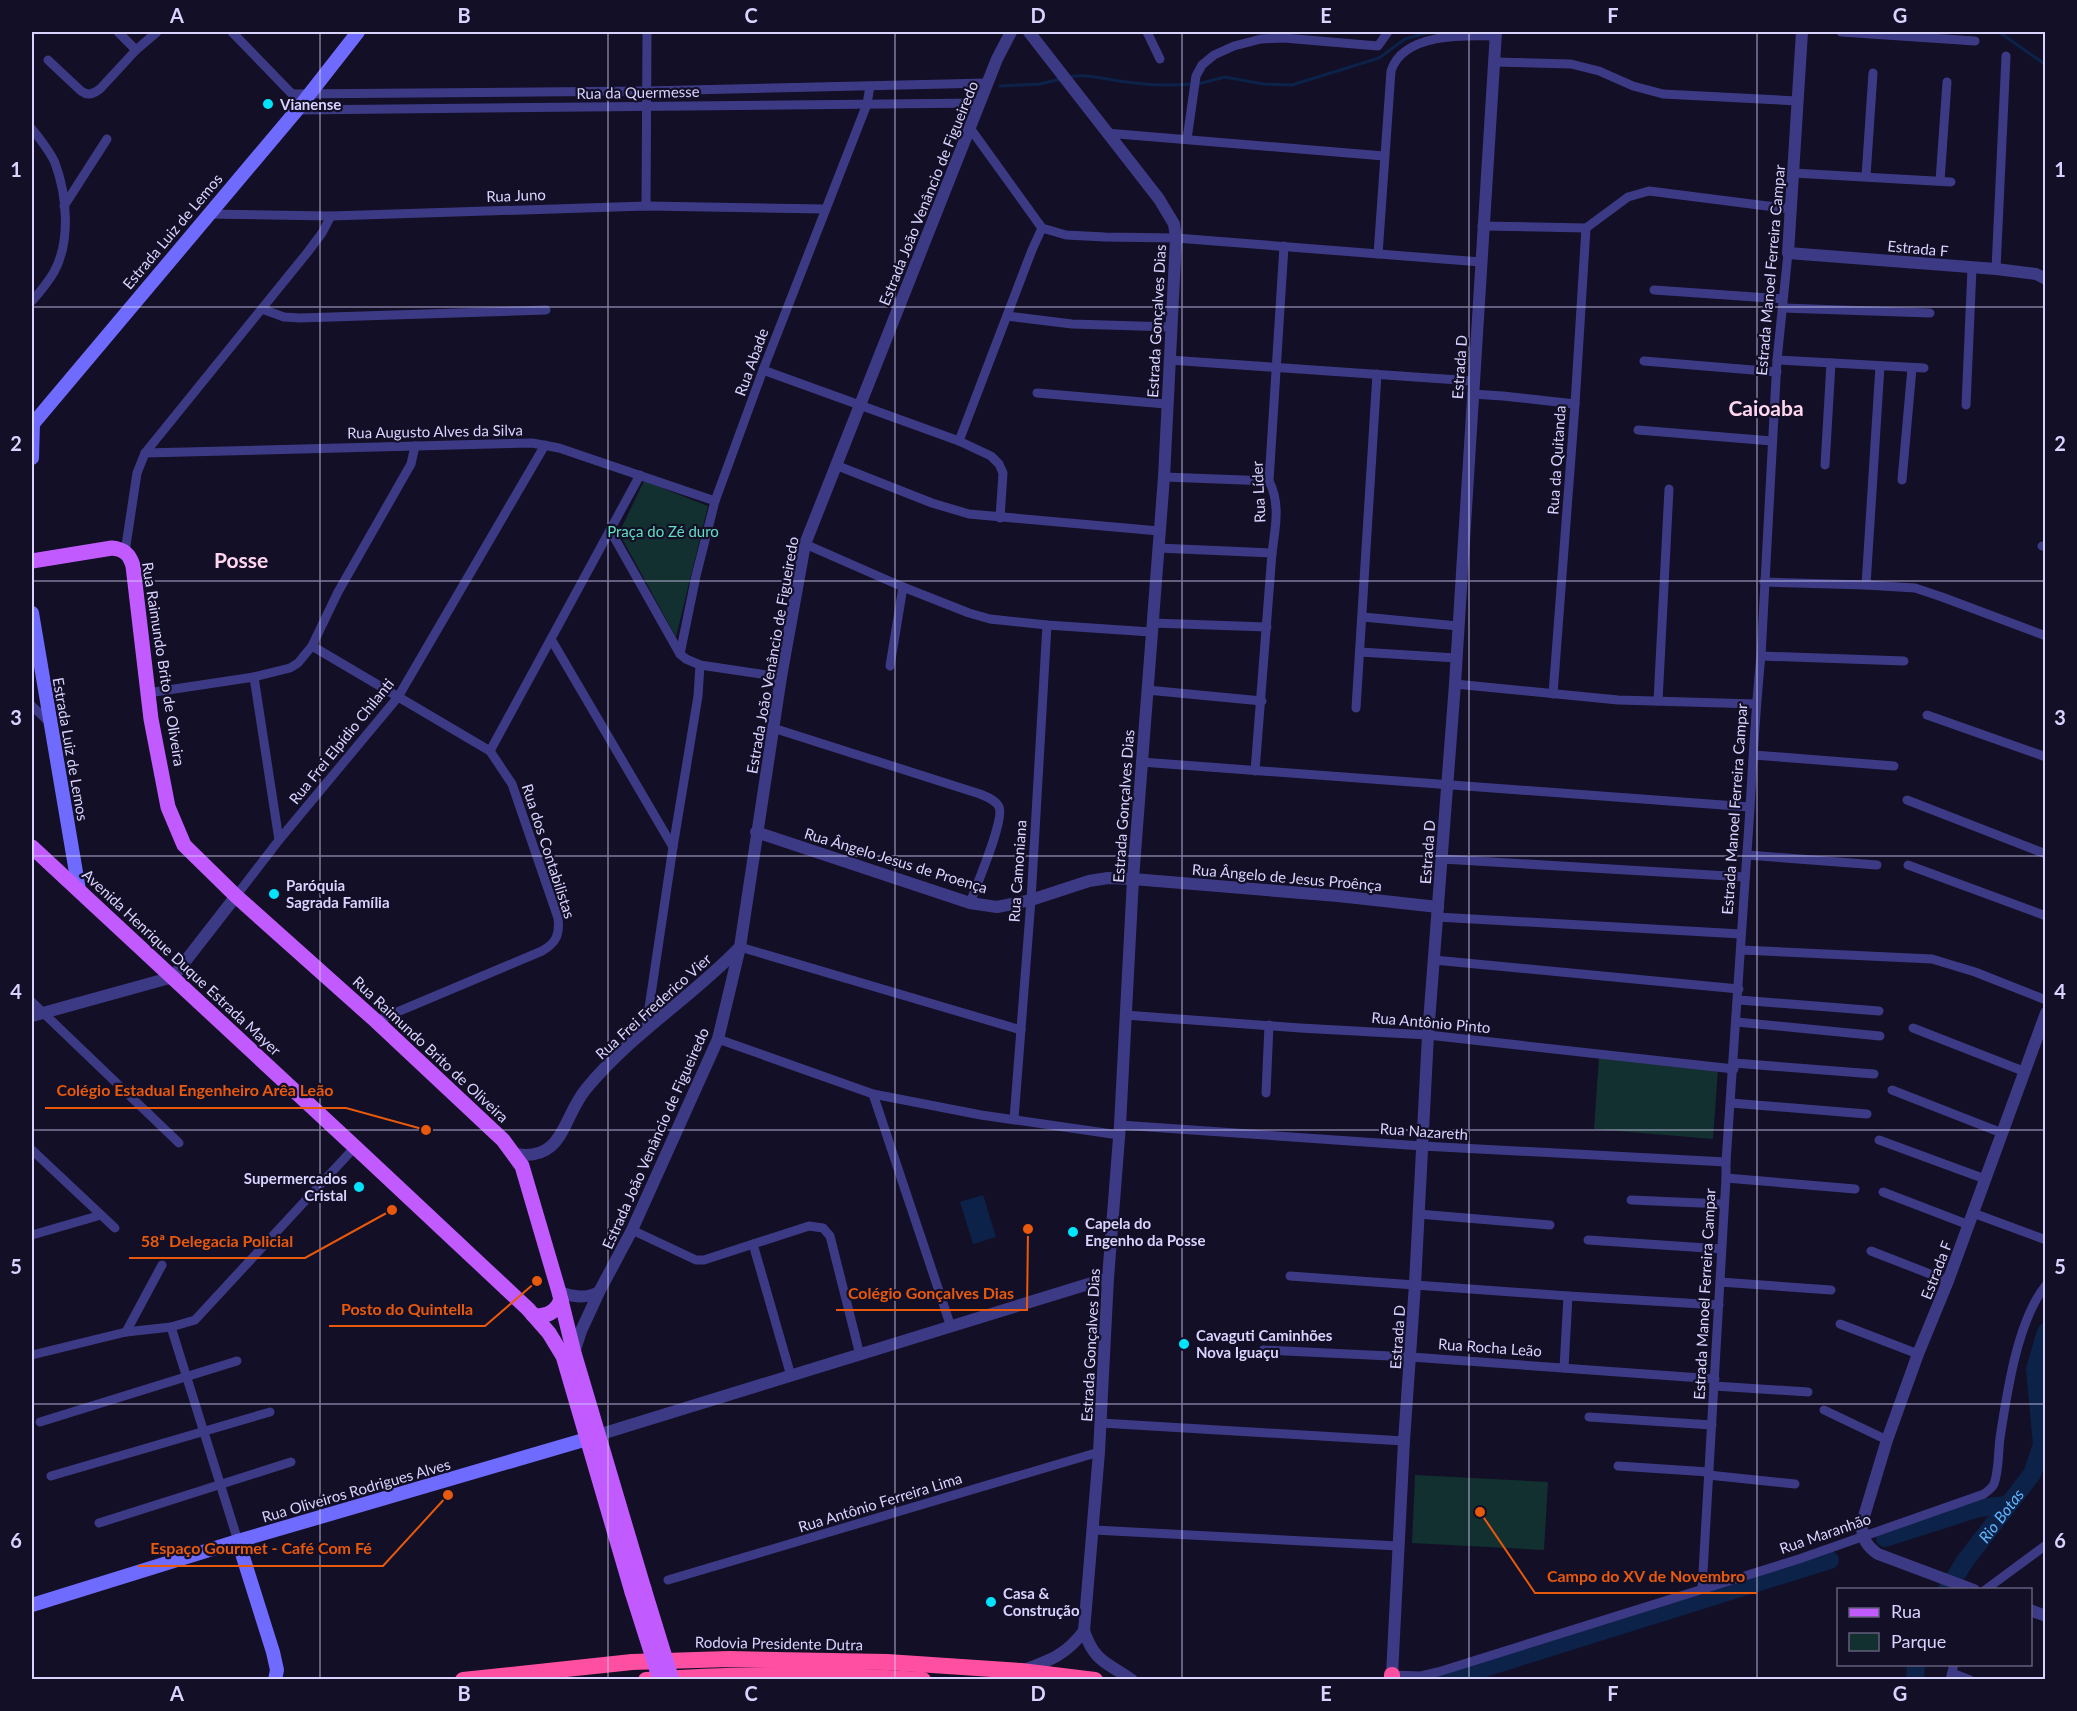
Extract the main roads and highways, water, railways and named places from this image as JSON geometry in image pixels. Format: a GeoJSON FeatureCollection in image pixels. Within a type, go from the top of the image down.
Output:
{"type":"FeatureCollection","features":[{"type":"Feature","properties":{"kind":"highway","name":"Rodovia Presidente Dutra"},"geometry":{"type":"LineString","coordinates":[[463,1680],[632,1662],[729,1659],[887,1662],[1021,1671],[1095,1680]]}},
{"type":"Feature","properties":{"kind":"highway","name":"Rodovia Presidente Dutra"},"geometry":{"type":"LineString","coordinates":[[646,1680],[737,1675],[852,1675],[923,1680]]}},
{"type":"Feature","properties":{"kind":"main road","name":"Estrada Luiz de Lemos"},"geometry":{"type":"LineString","coordinates":[[32,458],[32,423],[297,110],[358,32]]}},
{"type":"Feature","properties":{"kind":"main road","name":"Rua Raimundo Brito de Oliveira"},"geometry":{"type":"LineString","coordinates":[[32,561],[105,549],[117,549],[129,556],[133,566],[148,693],[168,807],[184,845],[236,896],[376,1021],[503,1140],[515,1154],[527,1180],[560,1296],[568,1354],[638,1591]]}},
{"type":"Feature","properties":{"kind":"main road","name":"Estrada Luiz de Lemos"},"geometry":{"type":"LineString","coordinates":[[32,613],[79,890]]}},
{"type":"Feature","properties":{"kind":"main road","name":"Avenida Henrique Duque Estrada Mayer"},"geometry":{"type":"LineString","coordinates":[[32,847],[533,1315],[558,1346],[568,1354]]}},
{"type":"Feature","properties":{"kind":"main road"},"geometry":{"type":"LineString","coordinates":[[533,1315],[549,1314],[555,1310],[560,1296]]}},
{"type":"Feature","properties":{"kind":"main road","name":"Rua Oliveiros Rodrigues Alves"},"geometry":{"type":"LineString","coordinates":[[32,1605],[238,1541],[592,1437]]}},
{"type":"Feature","properties":{"kind":"main road"},"geometry":{"type":"LineString","coordinates":[[238,1541],[279,1676]]}},
{"type":"Feature","properties":{"kind":"main road"},"geometry":{"type":"LineString","coordinates":[[638,1591],[660,1680]]}},
{"type":"Feature","properties":{"kind":"main road"},"geometry":{"type":"LineString","coordinates":[[638,1591],[672,1680]]}},
{"type":"Feature","properties":{"kind":"water"},"geometry":{"type":"Polygon","coordinates":[[[983,1195],[996,1237],[973,1244],[960,1202],[983,1195]]]}},
{"type":"Feature","properties":{"kind":"waterway"},"geometry":{"type":"LineString","coordinates":[[1198,84],[1225,77],[1263,84],[1292,85],[1379,58],[1405,39],[1430,32]]}},
{"type":"Feature","properties":{"kind":"waterway"},"geometry":{"type":"LineString","coordinates":[[1999,32],[2046,65]]}},
{"type":"Feature","properties":{"kind":"waterway"},"geometry":{"type":"LineString","coordinates":[[1070,77],[1091,76],[1150,84],[1192,84]]}},
{"type":"Feature","properties":{"kind":"waterway"},"geometry":{"type":"LineString","coordinates":[[1000,86],[1040,84],[1061,79]]}},
{"type":"Feature","properties":{"kind":"waterway","name":"Rio Botas"},"geometry":{"type":"LineString","coordinates":[[1948,1588],[1965,1561],[2032,1474],[2042,1445],[2035,1369],[2046,1332]]}},
{"type":"Feature","properties":{"kind":"waterway"},"geometry":{"type":"LineString","coordinates":[[1885,1538],[1979,1508],[2007,1505]]}},
{"type":"Feature","properties":{"kind":"waterway"},"geometry":{"type":"LineString","coordinates":[[1446,1680],[1830,1560]]}},
{"type":"Feature","properties":{"kind":"waterway","name":"Rio Botas"},"geometry":{"type":"LineString","coordinates":[[1915,1680],[1916,1666]]}},
{"type":"Feature","properties":{"kind":"place","name":"Vianense"},"geometry":{"type":"Point","coordinates":[268,104]}},
{"type":"Feature","properties":{"kind":"place","name":"Paróquia Sagrada Família"},"geometry":{"type":"Point","coordinates":[274,894]}},
{"type":"Feature","properties":{"kind":"place","name":"Colégio Estadual Engenheiro Arêa Leão"},"geometry":{"type":"Point","coordinates":[426,1130]}},
{"type":"Feature","properties":{"kind":"place","name":"Supermercados Cristal"},"geometry":{"type":"Point","coordinates":[359,1187]}},
{"type":"Feature","properties":{"kind":"place","name":"58ª Delegacia Policial"},"geometry":{"type":"Point","coordinates":[392,1210]}},
{"type":"Feature","properties":{"kind":"place","name":"Colégio Gonçalves Dias"},"geometry":{"type":"Point","coordinates":[1028,1229]}},
{"type":"Feature","properties":{"kind":"place","name":"Capela do Engenho da Posse"},"geometry":{"type":"Point","coordinates":[1073,1232]}},
{"type":"Feature","properties":{"kind":"place","name":"Posto do Quintella"},"geometry":{"type":"Point","coordinates":[537,1281]}},
{"type":"Feature","properties":{"kind":"place","name":"Cavaguti Caminhões Nova Iguaçu"},"geometry":{"type":"Point","coordinates":[1184,1344]}},
{"type":"Feature","properties":{"kind":"place","name":"Espaço Gourmet - Café Com Fé"},"geometry":{"type":"Point","coordinates":[448,1495]}},
{"type":"Feature","properties":{"kind":"place","name":"Campo do XV de Novembro"},"geometry":{"type":"Point","coordinates":[1480,1512]}},
{"type":"Feature","properties":{"kind":"place","name":"Casa & Construção"},"geometry":{"type":"Point","coordinates":[991,1602]}},
{"type":"Feature","properties":{"kind":"district","name":"Caioaba"},"geometry":{"type":"Point","coordinates":[1766,407]}},
{"type":"Feature","properties":{"kind":"district","name":"Posse"},"geometry":{"type":"Point","coordinates":[241,559]}},
{"type":"Feature","properties":{"kind":"park label","name":"Praça do Zé duro"},"geometry":{"type":"Point","coordinates":[663,531]}}]}
